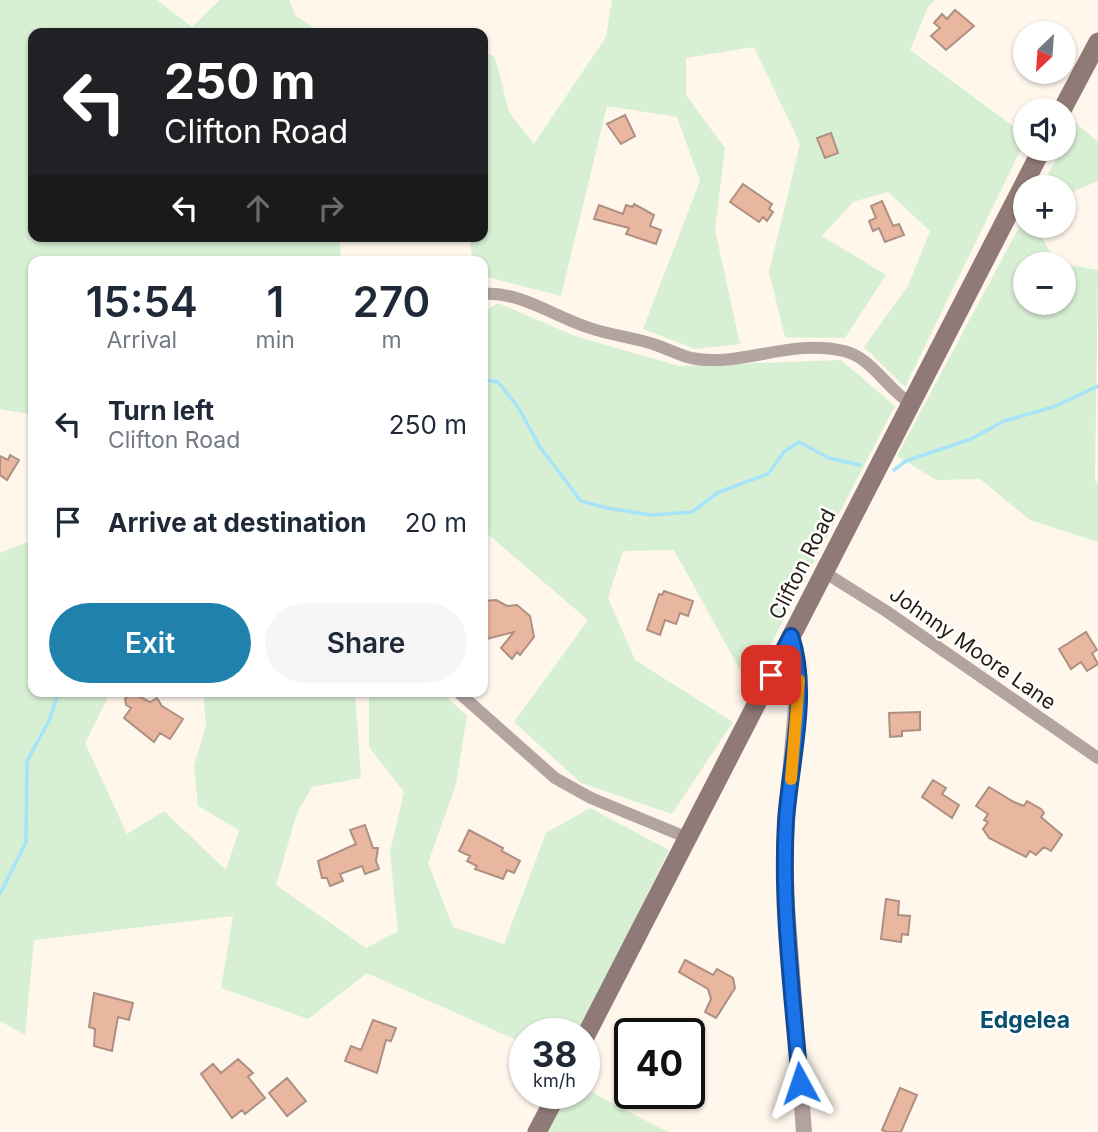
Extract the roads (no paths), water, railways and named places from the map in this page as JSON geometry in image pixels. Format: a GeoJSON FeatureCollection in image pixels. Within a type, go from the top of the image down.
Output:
{"type":"FeatureCollection","features":[{"type":"Feature","properties":{"kind":"main road"},"geometry":{"type":"LineString","coordinates":[[1070,98],[1092,67],[1098,42]]}},
{"type":"Feature","properties":{"kind":"main road","name":"Clifton Road"},"geometry":{"type":"LineString","coordinates":[[595,1018],[1036,161]]}},
{"type":"Feature","properties":{"kind":"main road"},"geometry":{"type":"LineString","coordinates":[[537,1132],[549,1109]]}},
{"type":"Feature","properties":{"kind":"street"},"geometry":{"type":"LineString","coordinates":[[488,295],[519,299],[581,325],[691,358],[730,359],[790,347],[844,351],[864,360],[895,394],[910,403]]}},
{"type":"Feature","properties":{"kind":"street","name":"Johnny Moore Lane"},"geometry":{"type":"LineString","coordinates":[[824,572],[886,611],[1098,758]]}},
{"type":"Feature","properties":{"kind":"street"},"geometry":{"type":"LineString","coordinates":[[791,636],[799,673],[786,821],[785,880],[804,1132]]}},
{"type":"Feature","properties":{"kind":"street"},"geometry":{"type":"LineString","coordinates":[[464,697],[555,778],[591,798],[688,838]]}},
{"type":"Feature","properties":{"kind":"waterway"},"geometry":{"type":"LineString","coordinates":[[488,381],[498,382],[518,407],[540,447],[581,501],[607,508],[652,515],[692,512],[719,492],[768,474],[784,452],[799,442],[829,458],[860,465]]}},
{"type":"Feature","properties":{"kind":"waterway"},"geometry":{"type":"LineString","coordinates":[[894,470],[906,461],[971,439],[1004,421],[1053,407],[1098,386]]}},
{"type":"Feature","properties":{"kind":"waterway"},"geometry":{"type":"LineString","coordinates":[[0,894],[26,842],[27,761],[49,721],[57,697]]}},
{"type":"Feature","properties":{"kind":"district","name":"Edgelea"},"geometry":{"type":"Point","coordinates":[1025,1020]}}]}
